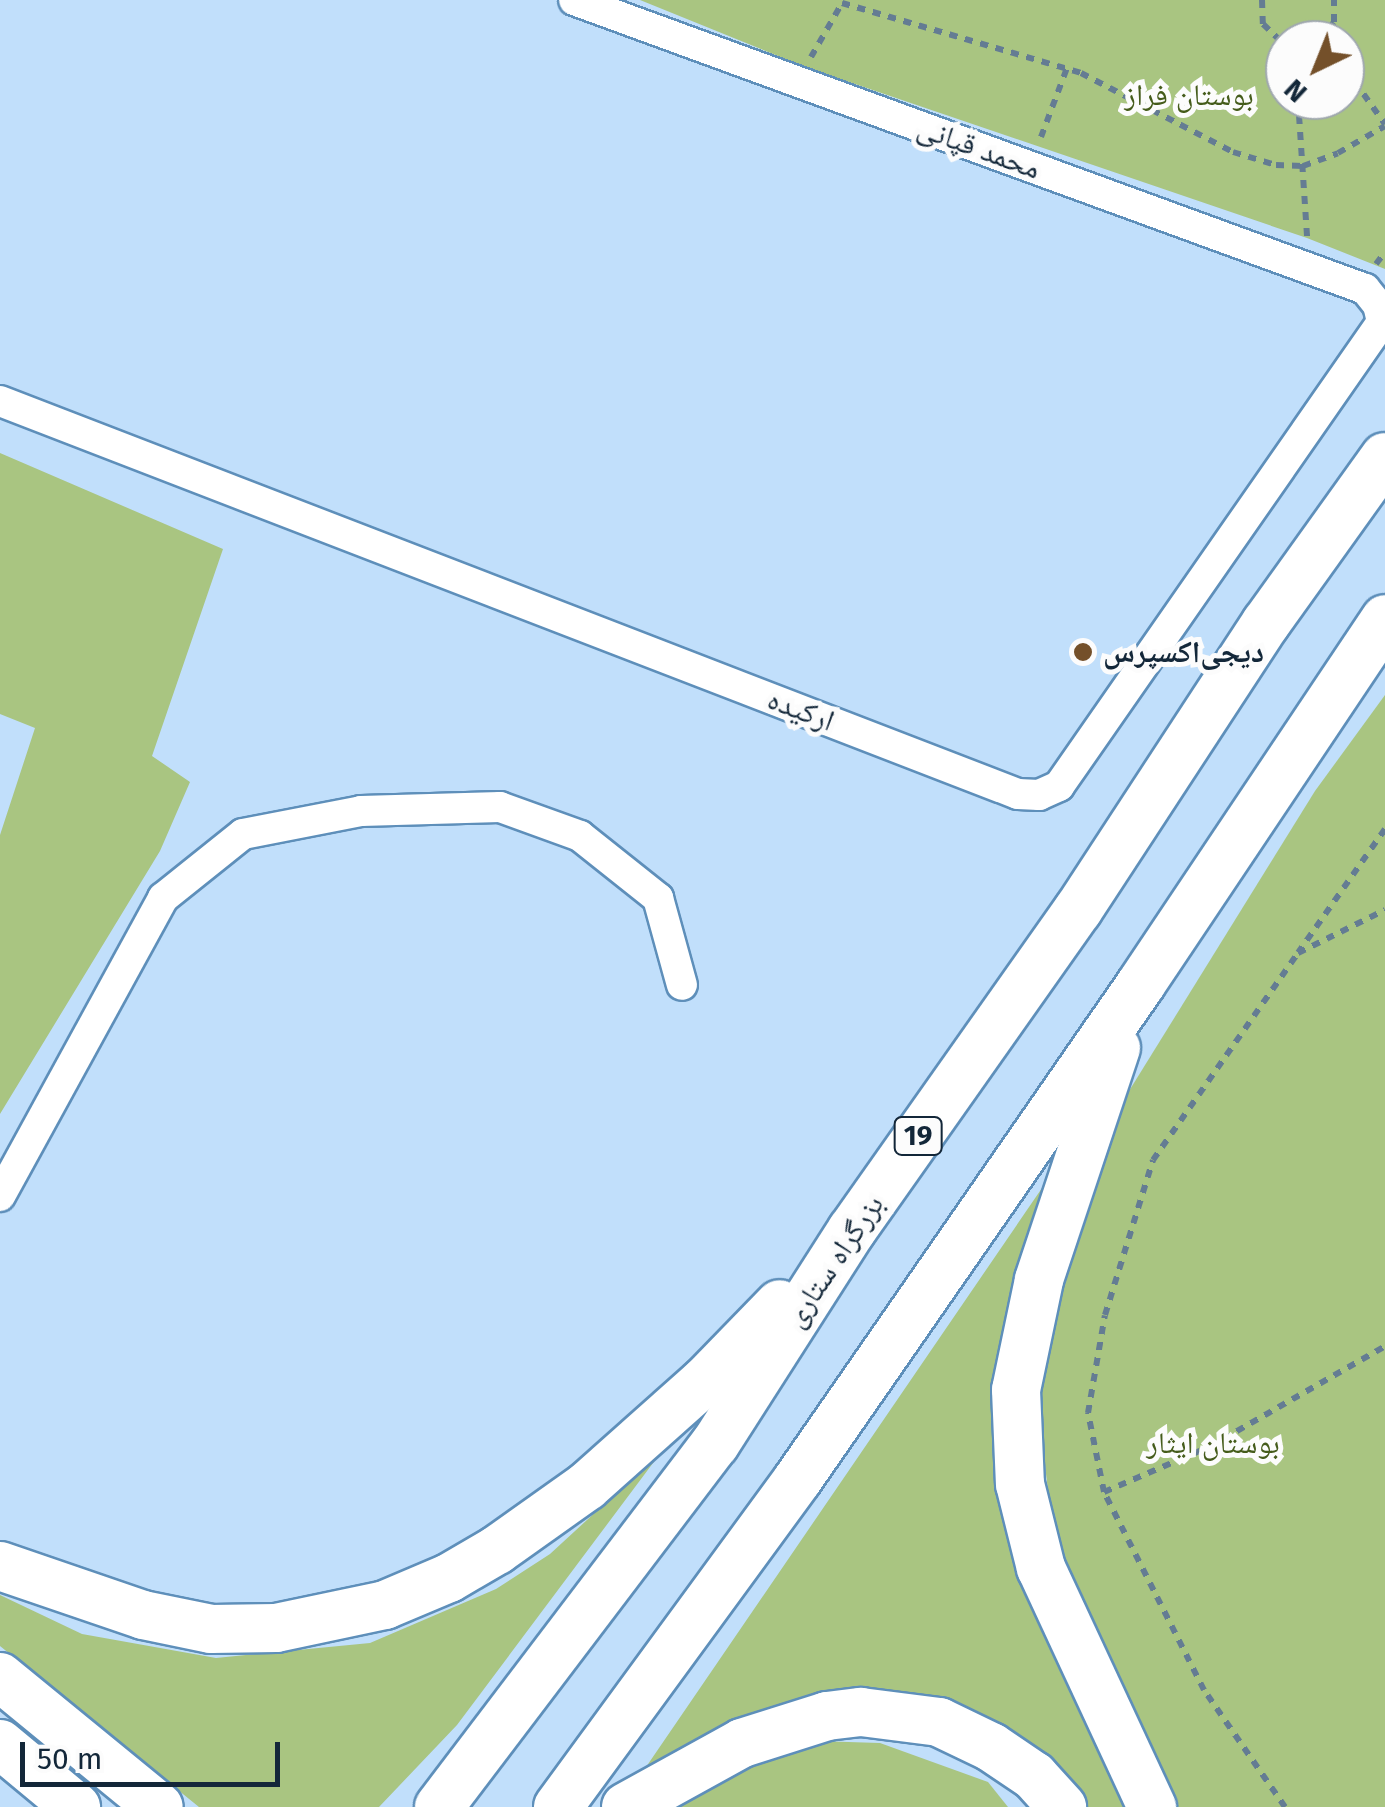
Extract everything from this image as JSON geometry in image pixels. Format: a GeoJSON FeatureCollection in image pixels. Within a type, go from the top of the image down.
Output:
{"type":"FeatureCollection","features":[{"type":"Feature","properties":{"kind":"highway","name":"بزرگراه ستاری"},"geometry":{"type":"LineString","coordinates":[[440,1807],[714,1444],[852,1230],[1078,910],[1266,623],[1385,457]]}},
{"type":"Feature","properties":{"kind":"highway"},"geometry":{"type":"LineString","coordinates":[[558,1807],[776,1510],[1141,984],[1385,619]]}},
{"type":"Feature","properties":{"kind":"highway"},"geometry":{"type":"LineString","coordinates":[[1141,984],[1105,1076],[1039,1280],[1016,1390],[1020,1484],[1042,1568],[1152,1807]]}},
{"type":"Feature","properties":{"kind":"highway"},"geometry":{"type":"LineString","coordinates":[[0,1566],[143,1615],[211,1629],[260,1628],[350,1614],[449,1578],[497,1550],[587,1486],[705,1382],[852,1230]]}},
{"type":"Feature","properties":{"kind":"highway"},"geometry":{"type":"LineString","coordinates":[[0,1677],[160,1807]]}},
{"type":"Feature","properties":{"kind":"highway"},"geometry":{"type":"LineString","coordinates":[[626,1807],[742,1744],[827,1716],[860,1712],[938,1722],[991,1747],[1034,1776],[1062,1807]]}},
{"type":"Feature","properties":{"kind":"highway"},"geometry":{"type":"LineString","coordinates":[[0,1744],[76,1807]]}},
{"type":"Feature","properties":{"kind":"street","name":"محمد قپانی"},"geometry":{"type":"LineString","coordinates":[[574,0],[1365,290],[1378,305]]}},
{"type":"Feature","properties":{"kind":"street","name":"ارکیده"},"geometry":{"type":"LineString","coordinates":[[0,401],[1018,794],[1038,794],[1058,786],[1382,322],[1378,305]]}},
{"type":"Feature","properties":{"kind":"street"},"geometry":{"type":"LineString","coordinates":[[0,1196],[163,898],[243,834],[361,810],[500,807],[580,836],[658,898],[682,985]]}},
{"type":"Feature","properties":{"kind":"street"},"geometry":{"type":"LineString","coordinates":[[0,1540],[63,1587]]}},
{"type":"Feature","properties":{"kind":"path"},"geometry":{"type":"LineString","coordinates":[[1262,0],[1265,26]]}},
{"type":"Feature","properties":{"kind":"path"},"geometry":{"type":"LineString","coordinates":[[806,66],[843,2],[1066,68],[1233,152],[1276,165],[1304,166],[1338,154],[1385,125],[1365,96]]}},
{"type":"Feature","properties":{"kind":"path"},"geometry":{"type":"LineString","coordinates":[[1030,166],[1066,68]]}},
{"type":"Feature","properties":{"kind":"path"},"geometry":{"type":"LineString","coordinates":[[1300,120],[1307,238]]}},
{"type":"Feature","properties":{"kind":"path"},"geometry":{"type":"LineString","coordinates":[[1285,1807],[1204,1690],[1104,1492],[1088,1412],[1105,1315],[1153,1160],[1385,829]]}},
{"type":"Feature","properties":{"kind":"path"},"geometry":{"type":"LineString","coordinates":[[1298,953],[1385,910]]}},
{"type":"Feature","properties":{"kind":"path"},"geometry":{"type":"LineString","coordinates":[[1104,1492],[1209,1447],[1385,1346]]}},
{"type":"Feature","properties":{"kind":"green space","name":"بوستان فراز"},"geometry":{"type":"Polygon","coordinates":[[[640,0],[1385,0],[1385,269],[1307,238],[805,67],[640,0]]]}},
{"type":"Feature","properties":{"kind":"green space"},"geometry":{"type":"Polygon","coordinates":[[[0,453],[223,549],[152,756],[190,782],[160,851],[0,1114],[0,835],[35,728],[0,714],[0,453]]]}},
{"type":"Feature","properties":{"kind":"green space","name":"بوستان ایثار"},"geometry":{"type":"Polygon","coordinates":[[[1385,695],[1385,1807],[1167,1807],[1075,1597],[1052,1524],[1040,1424],[1042,1362],[1060,1266],[1124,1099],[1315,791],[1385,695]]]}},
{"type":"Feature","properties":{"kind":"green space"},"geometry":{"type":"Polygon","coordinates":[[[1079,1134],[1002,1390],[1133,1807],[1080,1807],[914,1700],[631,1789],[1079,1134]]]}},
{"type":"Feature","properties":{"kind":"green space"},"geometry":{"type":"Polygon","coordinates":[[[662,1451],[457,1725],[379,1807],[199,1807],[0,1646],[0,1595],[82,1634],[216,1658],[370,1643],[496,1589],[550,1554],[662,1451]]]}},
{"type":"Feature","properties":{"kind":"green space"},"geometry":{"type":"Polygon","coordinates":[[[816,1741],[880,1743],[988,1782],[1008,1807],[672,1807],[740,1764],[816,1741]]]}},
{"type":"Feature","properties":{"kind":"place","name":"دیجی‌اکسپرس"},"geometry":{"type":"Point","coordinates":[1083,652]}}]}
